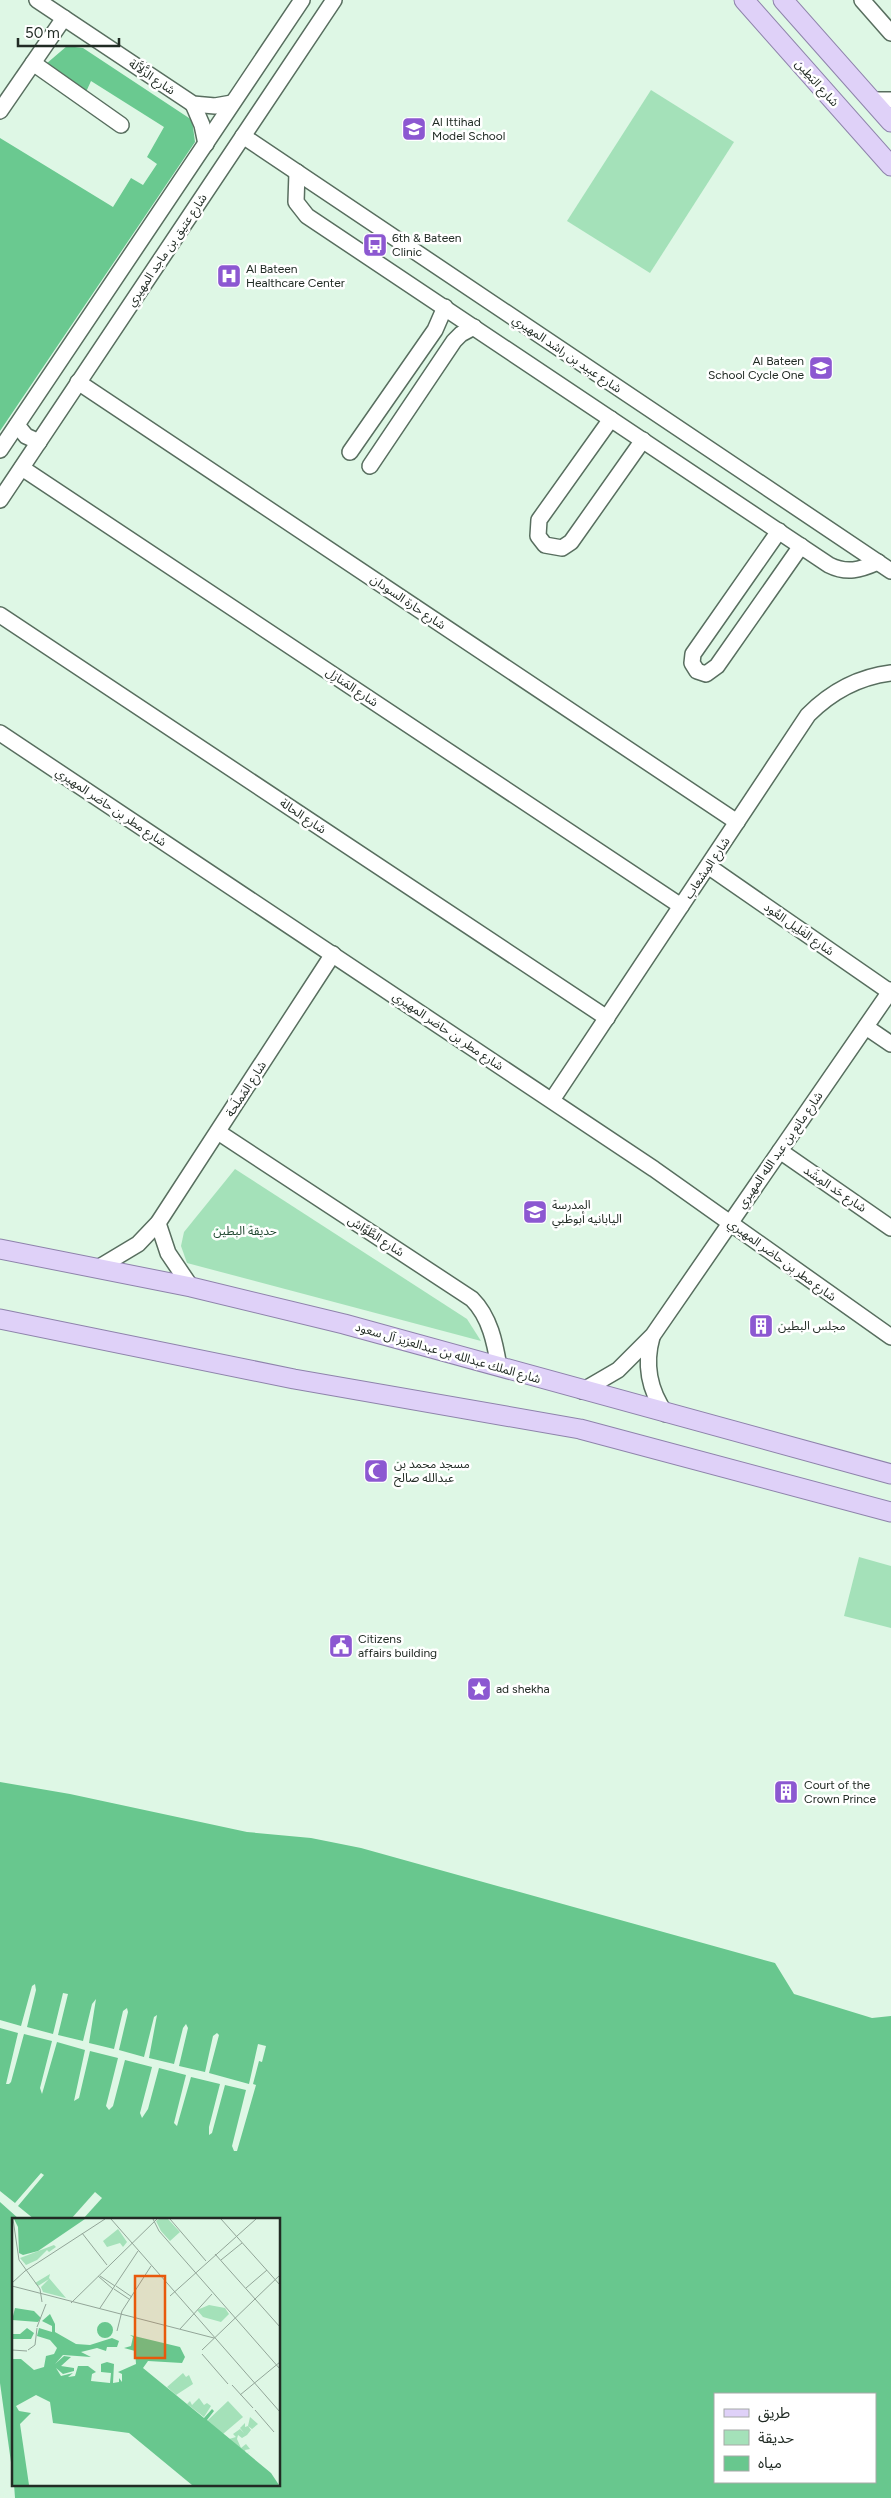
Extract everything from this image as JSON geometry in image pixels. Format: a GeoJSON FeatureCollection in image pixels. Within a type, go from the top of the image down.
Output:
{"type":"FeatureCollection","features":[{"type":"Feature","properties":{"kind":"main road","name":"شارع البَطِين"},"geometry":{"type":"LineString","coordinates":[[744,0],[891,166]]}},
{"type":"Feature","properties":{"kind":"main road"},"geometry":{"type":"LineString","coordinates":[[783,0],[891,122]]}},
{"type":"Feature","properties":{"kind":"main road","name":"شارع الملك عبدالله بن عبدالعزيز آل سعود"},"geometry":{"type":"LineString","coordinates":[[0,1249],[190,1287],[362,1329],[582,1391],[891,1474]]}},
{"type":"Feature","properties":{"kind":"main road"},"geometry":{"type":"LineString","coordinates":[[0,1319],[294,1380],[580,1429],[891,1512]]}},
{"type":"Feature","properties":{"kind":"street","name":"شارع الزَّلاَّلة"},"geometry":{"type":"LineString","coordinates":[[37,0],[193,104]]}},
{"type":"Feature","properties":{"kind":"street"},"geometry":{"type":"LineString","coordinates":[[0,450],[302,0]]}},
{"type":"Feature","properties":{"kind":"street","name":"شارع عتيق بن ماجد المهيري"},"geometry":{"type":"LineString","coordinates":[[0,500],[334,0]]}},
{"type":"Feature","properties":{"kind":"street"},"geometry":{"type":"LineString","coordinates":[[862,0],[891,33]]}},
{"type":"Feature","properties":{"kind":"street"},"geometry":{"type":"LineString","coordinates":[[0,110],[64,18]]}},
{"type":"Feature","properties":{"kind":"street"},"geometry":{"type":"LineString","coordinates":[[33,63],[121,125]]}},
{"type":"Feature","properties":{"kind":"street"},"geometry":{"type":"LineString","coordinates":[[872,100],[891,100]]}},
{"type":"Feature","properties":{"kind":"street"},"geometry":{"type":"LineString","coordinates":[[206,144],[202,125],[193,104],[215,106],[232,103]]}},
{"type":"Feature","properties":{"kind":"street","name":"شارع عبيد بن راشد المهيري"},"geometry":{"type":"LineString","coordinates":[[243,136],[891,571]]}},
{"type":"Feature","properties":{"kind":"street"},"geometry":{"type":"LineString","coordinates":[[297,172],[296,198],[304,213],[445,308],[801,546],[841,570],[860,570],[878,562]]}},
{"type":"Feature","properties":{"kind":"street"},"geometry":{"type":"LineString","coordinates":[[350,452],[435,330],[445,308]]}},
{"type":"Feature","properties":{"kind":"street"},"geometry":{"type":"LineString","coordinates":[[370,466],[454,341],[461,334],[474,327]]}},
{"type":"Feature","properties":{"kind":"street","name":"شارع حارة السودان"},"geometry":{"type":"LineString","coordinates":[[78,382],[737,822]]}},
{"type":"Feature","properties":{"kind":"street"},"geometry":{"type":"LineString","coordinates":[[386,400],[405,414]]}},
{"type":"Feature","properties":{"kind":"street"},"geometry":{"type":"LineString","coordinates":[[611,419],[539,520],[537,525],[538,536],[545,545],[562,548],[572,542],[643,440]]}},
{"type":"Feature","properties":{"kind":"street"},"geometry":{"type":"LineString","coordinates":[[17,425],[26,436],[39,442]]}},
{"type":"Feature","properties":{"kind":"street","name":"شارع المَنازِل"},"geometry":{"type":"LineString","coordinates":[[22,468],[682,906]]}},
{"type":"Feature","properties":{"kind":"street"},"geometry":{"type":"LineString","coordinates":[[779,531],[693,654],[692,663],[696,671],[706,674],[714,670],[801,546]]}},
{"type":"Feature","properties":{"kind":"street"},"geometry":{"type":"LineString","coordinates":[[747,577],[769,592]]}},
{"type":"Feature","properties":{"kind":"street","name":"شارع الحالة"},"geometry":{"type":"LineString","coordinates":[[0,615],[607,1018]]}},
{"type":"Feature","properties":{"kind":"street","name":"شارع المِشعاب"},"geometry":{"type":"LineString","coordinates":[[552,1100],[808,715],[818,705],[854,682],[891,673]]}},
{"type":"Feature","properties":{"kind":"street","name":"شارع مطر بن حاضر المهيري"},"geometry":{"type":"LineString","coordinates":[[0,733],[552,1100],[730,1222],[891,1337]]}},
{"type":"Feature","properties":{"kind":"street","name":"شارع الغَلِيل العُود"},"geometry":{"type":"LineString","coordinates":[[708,866],[890,991]]}},
{"type":"Feature","properties":{"kind":"street","name":"شارع المَملَحة"},"geometry":{"type":"LineString","coordinates":[[98,1268],[138,1244],[158,1224],[333,954]]}},
{"type":"Feature","properties":{"kind":"street","name":"شارع مانع بن عبد الله المهيري"},"geometry":{"type":"LineString","coordinates":[[582,1391],[618,1370],[653,1335],[890,991]]}},
{"type":"Feature","properties":{"kind":"street"},"geometry":{"type":"LineString","coordinates":[[866,1027],[891,1044]]}},
{"type":"Feature","properties":{"kind":"street","name":"شارع الطَّوَّاش"},"geometry":{"type":"LineString","coordinates":[[218,1132],[467,1295],[481,1310],[487,1322],[495,1345],[499,1367]]}},
{"type":"Feature","properties":{"kind":"street","name":"شارع حَد المِشَد"},"geometry":{"type":"LineString","coordinates":[[780,1151],[891,1228]]}},
{"type":"Feature","properties":{"kind":"street"},"geometry":{"type":"LineString","coordinates":[[158,1224],[171,1259],[190,1287]]}},
{"type":"Feature","properties":{"kind":"street","name":"شارع مانع بن عبد الله المهيري"},"geometry":{"type":"LineString","coordinates":[[653,1335],[648,1356],[649,1380],[655,1396],[666,1414]]}},
{"type":"Feature","properties":{"kind":"green space"},"geometry":{"type":"Polygon","coordinates":[[[651,90],[734,142],[650,273],[567,221],[651,90]]]}},
{"type":"Feature","properties":{"kind":"green space","name":"حديقة البطين"},"geometry":{"type":"Polygon","coordinates":[[[235,1169],[467,1319],[481,1341],[187,1263],[181,1246],[184,1232],[235,1169]]]}},
{"type":"Feature","properties":{"kind":"green space"},"geometry":{"type":"Polygon","coordinates":[[[859,1557],[891,1566],[891,1628],[844,1616],[859,1557]]]}},
{"type":"Feature","properties":{"kind":"shaded area"},"geometry":{"type":"Polygon","coordinates":[[[67,46],[83,48],[192,120],[195,142],[0,431],[0,138],[113,207],[131,178],[143,185],[157,164],[147,157],[164,127],[91,81],[86,92],[46,64],[67,46]]]}},
{"type":"Feature","properties":{"kind":"water"},"geometry":{"type":"Polygon","coordinates":[[[0,1782],[70,1794],[247,1832],[311,1838],[361,1848],[775,1963],[794,1994],[872,2018],[891,2016],[891,2498],[15,2498],[14,2486],[280,2486],[280,2218],[12,2218],[12,2470],[0,2383],[0,1782]]]}},
{"type":"Feature","properties":{"kind":"pier"},"geometry":{"type":"Polygon","coordinates":[[[35,1984],[36,1990],[27,2027],[53,2034],[63,1993],[68,1994],[58,2035],[83,2041],[92,2004],[96,1999],[89,2043],[114,2049],[123,2011],[127,2008],[128,2012],[119,2050],[144,2057],[154,2017],[157,2015],[149,2058],[174,2064],[183,2028],[186,2024],[188,2028],[179,2066],[205,2072],[213,2036],[217,2033],[219,2035],[209,2073],[249,2084],[258,2044],[266,2046],[262,2062],[259,2061],[253,2084],[256,2085],[237,2151],[234,2151],[232,2146],[246,2090],[225,2085],[212,2133],[209,2135],[209,2127],[220,2084],[191,2077],[177,2126],[174,2123],[186,2075],[159,2068],[148,2109],[142,2118],[140,2113],[152,2067],[125,2060],[113,2106],[109,2110],[106,2106],[118,2058],[90,2051],[79,2098],[74,2101],[85,2050],[57,2042],[42,2094],[40,2088],[52,2041],[24,2034],[11,2082],[6,2084],[18,2033],[0,2028],[0,2020],[21,2026],[32,1986],[35,1984]]]}},
{"type":"Feature","properties":{"kind":"pier"},"geometry":{"type":"Polygon","coordinates":[[[41,2173],[44,2175],[18,2206],[33,2218],[18,2218],[0,2202],[0,2191],[15,2203],[41,2173]]]}},
{"type":"Feature","properties":{"kind":"pier"},"geometry":{"type":"Polygon","coordinates":[[[95,2192],[102,2198],[84,2218],[72,2218],[95,2192]]]}},
{"type":"Feature","properties":{"kind":"place","name":"Al Ittihad Model School"},"geometry":{"type":"Point","coordinates":[414,129]}},
{"type":"Feature","properties":{"kind":"place","name":"6th & Bateen Clinic"},"geometry":{"type":"Point","coordinates":[375,245]}},
{"type":"Feature","properties":{"kind":"place","name":"Al Bateen Healthcare Center"},"geometry":{"type":"Point","coordinates":[229,276]}},
{"type":"Feature","properties":{"kind":"place","name":"Al Bateen School Cycle One"},"geometry":{"type":"Point","coordinates":[821,368]}},
{"type":"Feature","properties":{"kind":"place","name":"المدرسة اليابانيه أبوظبي"},"geometry":{"type":"Point","coordinates":[535,1212]}},
{"type":"Feature","properties":{"kind":"place","name":"مجلس البطين"},"geometry":{"type":"Point","coordinates":[761,1326]}},
{"type":"Feature","properties":{"kind":"place","name":"مسجد محمد بن عبدالله صالح"},"geometry":{"type":"Point","coordinates":[376,1471]}},
{"type":"Feature","properties":{"kind":"place","name":"Citizens affairs building"},"geometry":{"type":"Point","coordinates":[341,1646]}},
{"type":"Feature","properties":{"kind":"place","name":"ad shekha"},"geometry":{"type":"Point","coordinates":[479,1689]}},
{"type":"Feature","properties":{"kind":"place","name":"Court of the Crown Prince"},"geometry":{"type":"Point","coordinates":[786,1792]}}]}
